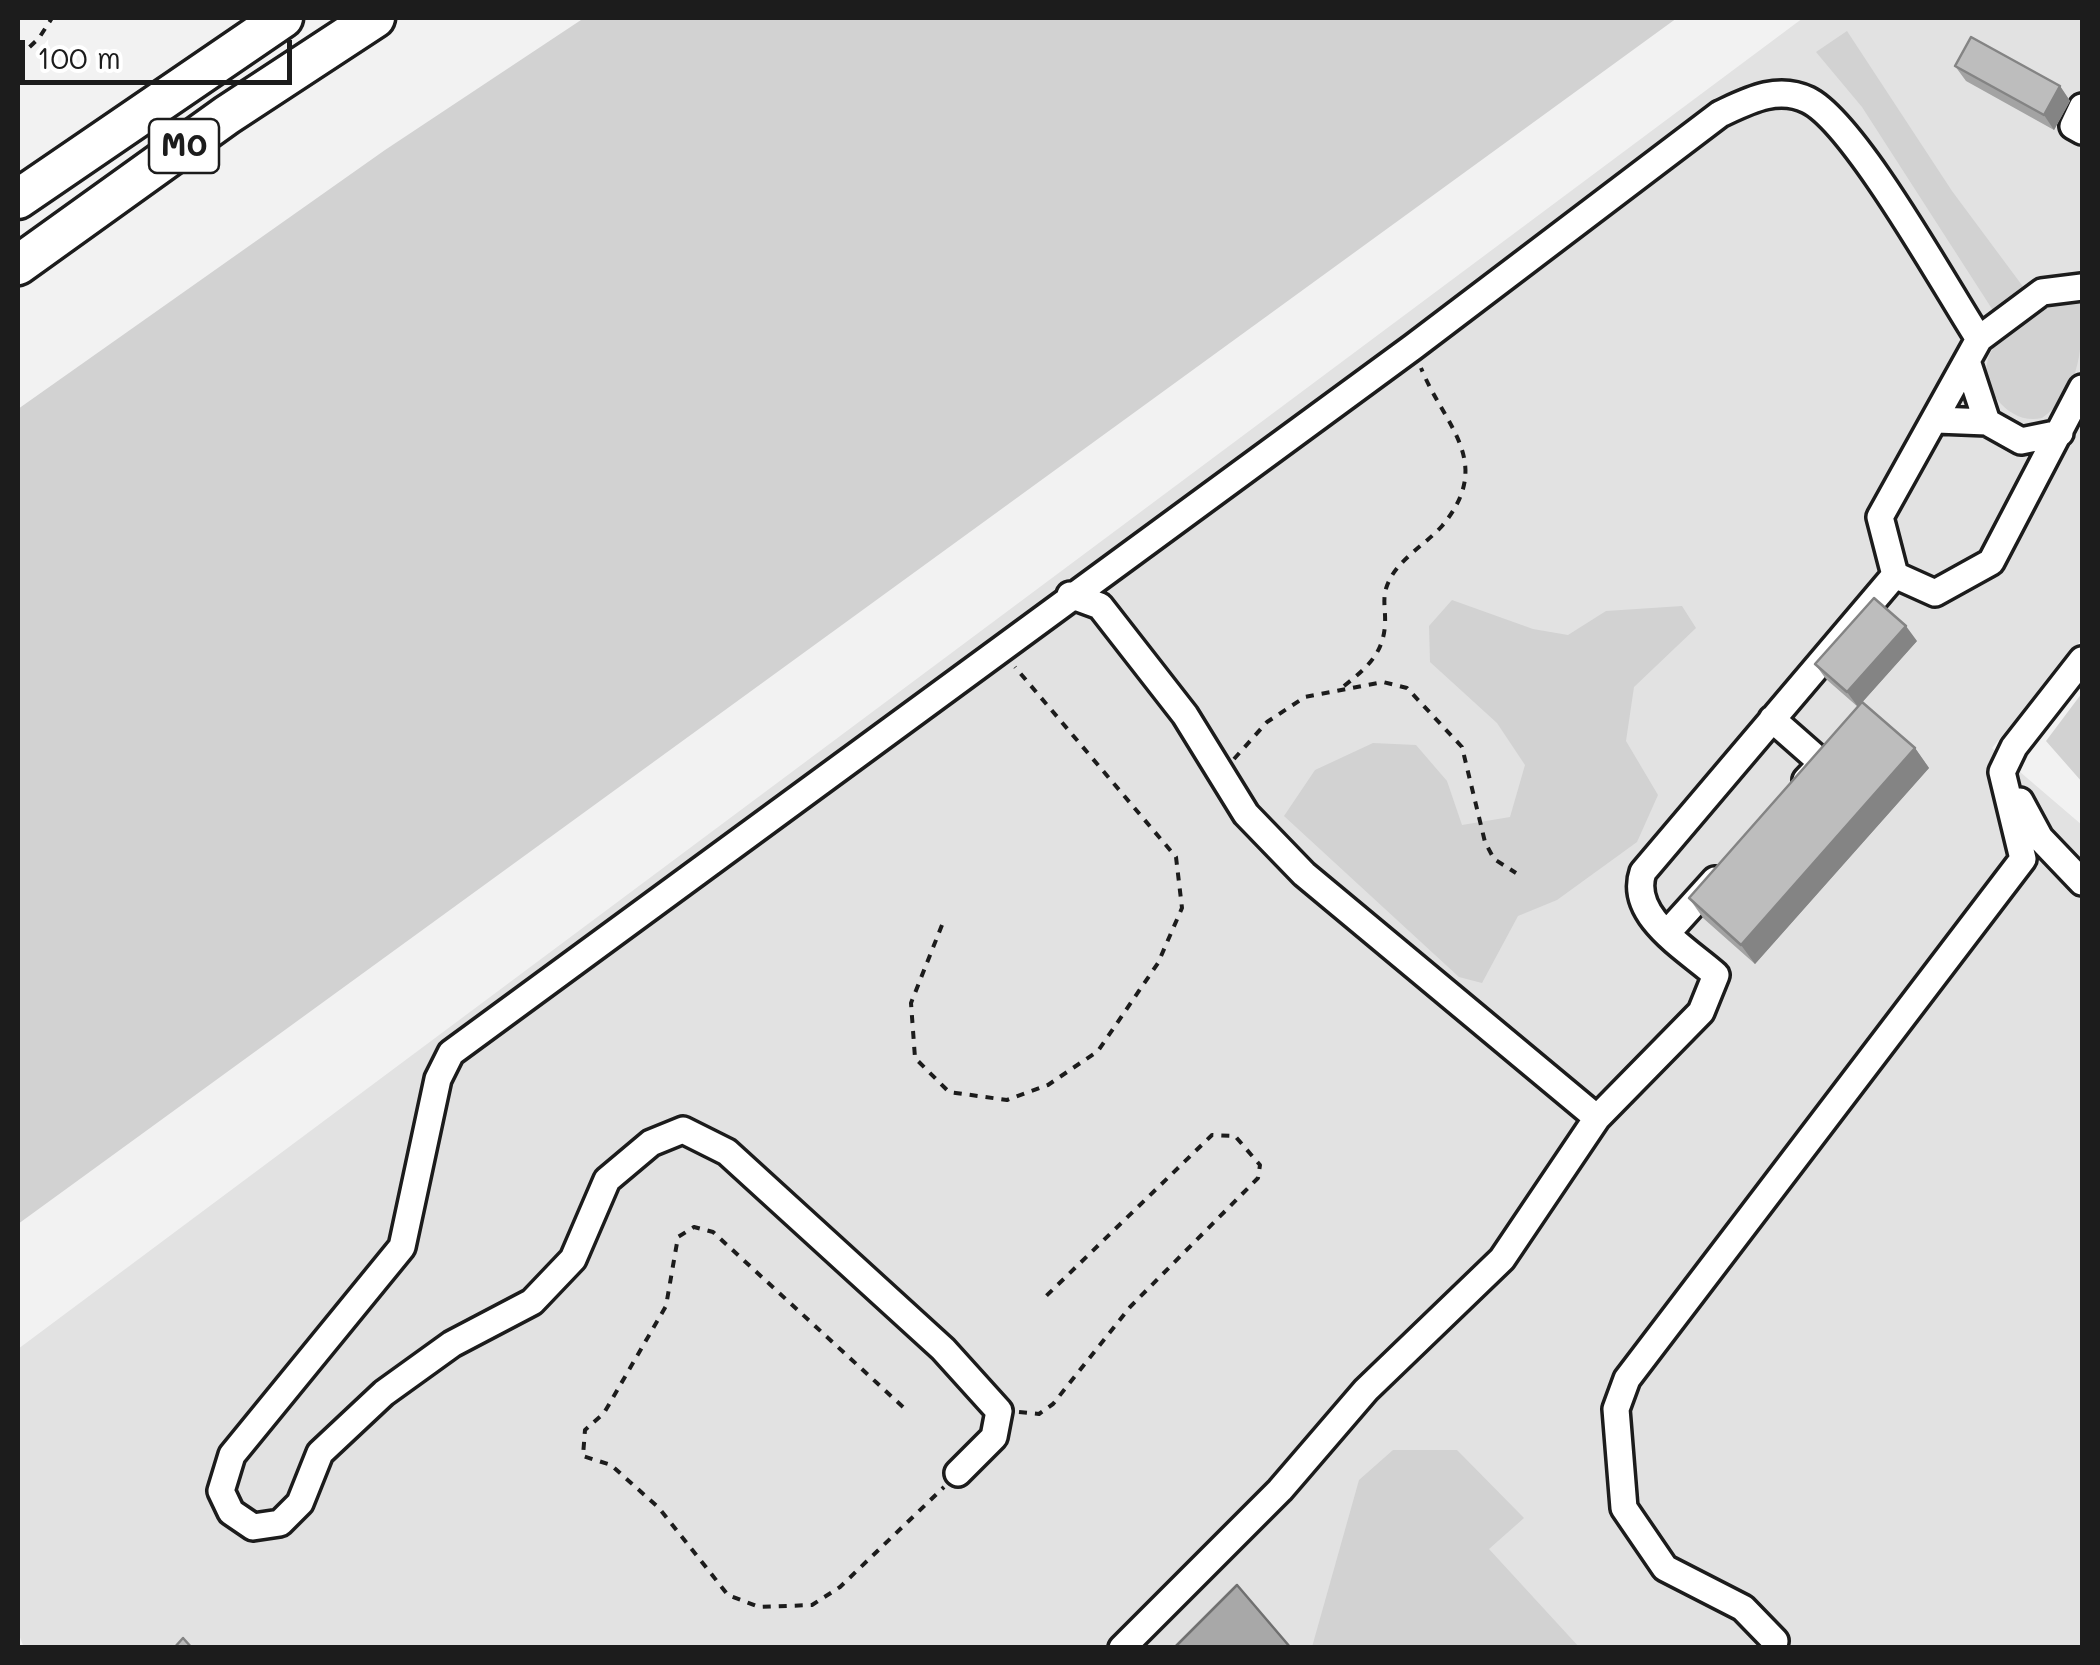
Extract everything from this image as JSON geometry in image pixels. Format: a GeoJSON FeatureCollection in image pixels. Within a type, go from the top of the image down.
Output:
{"type":"FeatureCollection","features":[{"type":"Feature","properties":{"kind":"highway"},"geometry":{"type":"LineString","coordinates":[[205,70],[256,18]]}},
{"type":"Feature","properties":{"kind":"highway","name":"M0"},"geometry":{"type":"LineString","coordinates":[[18,199],[283,18]]}},
{"type":"Feature","properties":{"kind":"highway","name":"M0"},"geometry":{"type":"LineString","coordinates":[[18,265],[372,22]]}},
{"type":"Feature","properties":{"kind":"lane"},"geometry":{"type":"LineString","coordinates":[[958,1473],[994,1437],[998,1411],[943,1349],[727,1152],[683,1130],[651,1142],[606,1180],[574,1259],[532,1302],[452,1344],[384,1393],[320,1453],[300,1503],[280,1523],[253,1528],[230,1512],[221,1491],[232,1456],[402,1247],[438,1079],[451,1053],[1070,595],[1413,347],[1720,114],[1764,94],[1807,99],[1844,129],[1979,339]]}},
{"type":"Feature","properties":{"kind":"lane"},"geometry":{"type":"LineString","coordinates":[[2082,107],[2073,126],[2082,131]]}},
{"type":"Feature","properties":{"kind":"lane"},"geometry":{"type":"LineString","coordinates":[[1894,576],[1880,517],[1979,339],[2042,292],[2082,288]]}},
{"type":"Feature","properties":{"kind":"lane"},"geometry":{"type":"LineString","coordinates":[[1968,364],[1987,422]]}},
{"type":"Feature","properties":{"kind":"lane"},"geometry":{"type":"LineString","coordinates":[[1894,576],[1935,593],[1991,562],[2082,388]]}},
{"type":"Feature","properties":{"kind":"lane"},"geometry":{"type":"LineString","coordinates":[[1936,420],[1987,422],[2021,441],[2037,476]]}},
{"type":"Feature","properties":{"kind":"lane"},"geometry":{"type":"LineString","coordinates":[[2021,441],[2060,433]]}},
{"type":"Feature","properties":{"kind":"lane"},"geometry":{"type":"LineString","coordinates":[[1122,1648],[1280,1490],[1366,1390],[1502,1259],[1597,1118],[1701,1012],[1716,975],[1647,913],[1637,888],[1642,872],[1894,576]]}},
{"type":"Feature","properties":{"kind":"lane"},"geometry":{"type":"LineString","coordinates":[[1070,595],[1100,606],[1185,715],[1246,814],[1304,874],[1597,1118]]}},
{"type":"Feature","properties":{"kind":"lane"},"geometry":{"type":"LineString","coordinates":[[1775,1641],[1743,1608],[1665,1568],[1624,1508],[1616,1410],[1627,1378],[2023,859],[2003,770],[2014,747],[2082,660]]}},
{"type":"Feature","properties":{"kind":"lane"},"geometry":{"type":"LineString","coordinates":[[1772,720],[1822,763],[1783,806]]}},
{"type":"Feature","properties":{"kind":"lane"},"geometry":{"type":"LineString","coordinates":[[2003,770],[2040,838],[2082,882]]}},
{"type":"Feature","properties":{"kind":"lane"},"geometry":{"type":"LineString","coordinates":[[1668,932],[1732,862]]}},
{"type":"Feature","properties":{"kind":"path"},"geometry":{"type":"LineString","coordinates":[[18,58],[39,38],[52,18]]}},
{"type":"Feature","properties":{"kind":"path"},"geometry":{"type":"LineString","coordinates":[[1344,686],[1376,659],[1385,626],[1382,600],[1390,576],[1442,525],[1464,492],[1465,459],[1458,431],[1428,384],[1413,347]]}},
{"type":"Feature","properties":{"kind":"path"},"geometry":{"type":"LineString","coordinates":[[942,924],[911,1003],[915,1058],[949,1092],[1007,1100],[1048,1085],[1098,1051],[1158,963],[1182,908],[1176,858],[999,648]]}},
{"type":"Feature","properties":{"kind":"path"},"geometry":{"type":"LineString","coordinates":[[1221,774],[1268,722],[1305,697],[1344,686],[1383,682],[1407,688],[1462,746],[1485,842],[1494,858],[1516,873]]}},
{"type":"Feature","properties":{"kind":"path"},"geometry":{"type":"LineString","coordinates":[[998,1411],[1039,1414],[1054,1404],[1130,1307],[1258,1178],[1260,1165],[1235,1136],[1212,1135],[1041,1301]]}},
{"type":"Feature","properties":{"kind":"path"},"geometry":{"type":"LineString","coordinates":[[902,1407],[713,1232],[694,1227],[678,1237],[666,1306],[604,1413],[585,1430],[582,1456],[611,1465],[660,1508],[728,1595],[759,1606],[812,1605],[840,1587],[958,1473]]}},
{"type":"Feature","properties":{"kind":"shaded area"},"geometry":{"type":"Polygon","coordinates":[[[584,18],[1677,18],[18,1224],[18,409],[385,150],[584,18]]]}},
{"type":"Feature","properties":{"kind":"shaded area"},"geometry":{"type":"Polygon","coordinates":[[[1803,18],[2082,18],[2082,639],[1992,748],[2082,825],[2082,1647],[24,1648],[18,1632],[18,1349],[1803,18]]]}},
{"type":"Feature","properties":{"kind":"shaded area"},"geometry":{"type":"Polygon","coordinates":[[[1847,31],[1952,191],[2027,292],[1994,312],[1862,107],[1816,52],[1847,31]]]}},
{"type":"Feature","properties":{"kind":"shaded area"},"geometry":{"type":"Polygon","coordinates":[[[2082,299],[2080,349],[2066,393],[2042,418],[2030,419],[2009,411],[1988,382],[1986,370],[1992,351],[2014,324],[2034,310],[2051,302],[2082,299]]]}},
{"type":"Feature","properties":{"kind":"shaded area"},"geometry":{"type":"Polygon","coordinates":[[[1452,600],[1533,629],[1568,635],[1606,611],[1682,606],[1696,628],[1634,687],[1626,741],[1658,795],[1637,842],[1557,900],[1518,916],[1482,983],[1459,977],[1284,816],[1315,770],[1373,743],[1416,745],[1447,781],[1462,825],[1510,817],[1525,765],[1497,723],[1430,662],[1429,626],[1452,600]]]}},
{"type":"Feature","properties":{"kind":"shaded area"},"geometry":{"type":"Polygon","coordinates":[[[2082,693],[2082,782],[2046,741],[2082,693]]]}},
{"type":"Feature","properties":{"kind":"shaded area"},"geometry":{"type":"Polygon","coordinates":[[[1393,1450],[1457,1450],[1524,1518],[1489,1549],[1579,1647],[1312,1647],[1359,1480],[1393,1450]]]}},
{"type":"Feature","properties":{"kind":"shaded area"},"geometry":{"type":"Polygon","coordinates":[[[1237,1585],[1290,1647],[1175,1647],[1237,1585]]]}},
{"type":"Feature","properties":{"kind":"building"},"geometry":{"type":"Polygon","coordinates":[[[1971,37],[2060,86],[2044,115],[1955,66],[1971,37]]]}},
{"type":"Feature","properties":{"kind":"building"},"geometry":{"type":"Polygon","coordinates":[[[1874,598],[1906,626],[1847,692],[1815,664],[1874,598]]]}},
{"type":"Feature","properties":{"kind":"building"},"geometry":{"type":"Polygon","coordinates":[[[1862,702],[1915,748],[1741,945],[1689,898],[1862,702]]]}},
{"type":"Feature","properties":{"kind":"building"},"geometry":{"type":"Polygon","coordinates":[[[183,1638],[192,1648],[174,1648],[183,1638]]]}}]}
